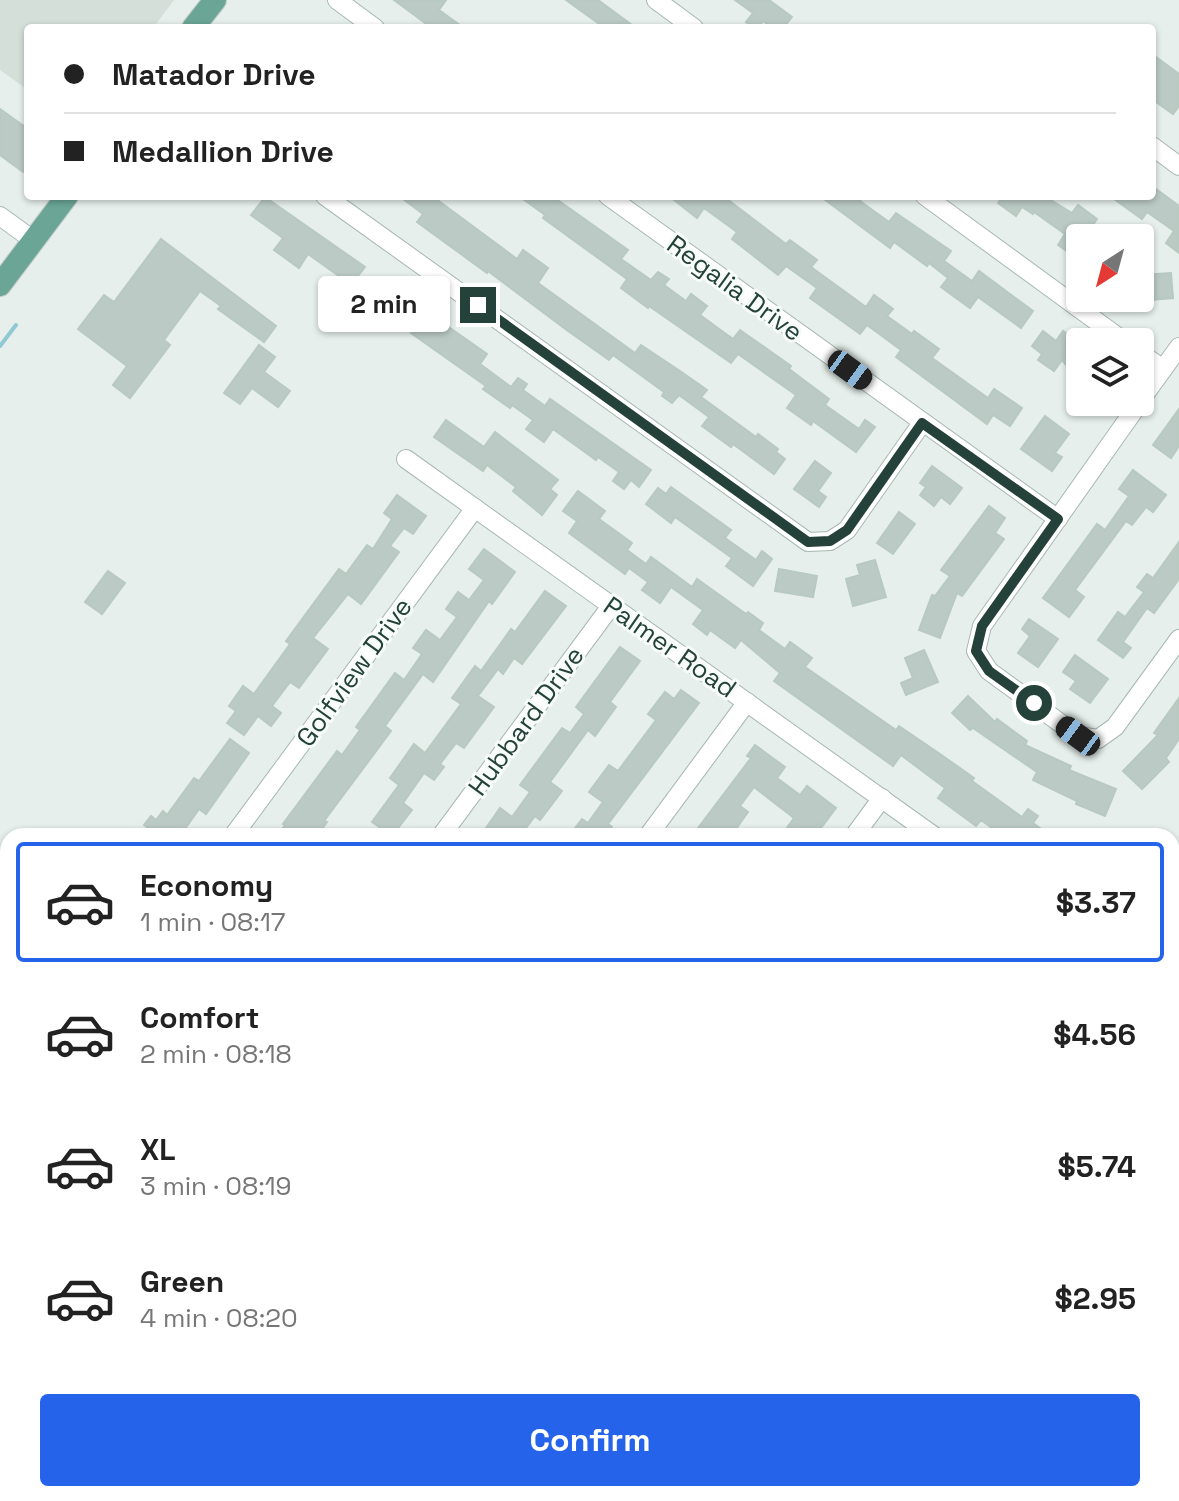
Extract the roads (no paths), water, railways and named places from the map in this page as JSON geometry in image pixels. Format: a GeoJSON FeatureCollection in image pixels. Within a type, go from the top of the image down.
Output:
{"type":"FeatureCollection","features":[{"type":"Feature","properties":{"kind":"main road"},"geometry":{"type":"LineString","coordinates":[[196,24],[215,0]]}},
{"type":"Feature","properties":{"kind":"main road"},"geometry":{"type":"LineString","coordinates":[[0,285],[64,200]]}},
{"type":"Feature","properties":{"kind":"street"},"geometry":{"type":"LineString","coordinates":[[337,0],[370,24]]}},
{"type":"Feature","properties":{"kind":"street"},"geometry":{"type":"LineString","coordinates":[[656,0],[689,24]]}},
{"type":"Feature","properties":{"kind":"street"},"geometry":{"type":"LineString","coordinates":[[1156,149],[1179,166]]}},
{"type":"Feature","properties":{"kind":"street"},"geometry":{"type":"LineString","coordinates":[[331,200],[808,542],[830,541],[847,530],[922,423]]}},
{"type":"Feature","properties":{"kind":"street","name":"Regalia Drive"},"geometry":{"type":"LineString","coordinates":[[614,200],[1058,519]]}},
{"type":"Feature","properties":{"kind":"street"},"geometry":{"type":"LineString","coordinates":[[930,200],[1106,328]]}},
{"type":"Feature","properties":{"kind":"street"},"geometry":{"type":"LineString","coordinates":[[0,216],[33,240]]}},
{"type":"Feature","properties":{"kind":"street"},"geometry":{"type":"LineString","coordinates":[[1154,382],[1179,347]]}},
{"type":"Feature","properties":{"kind":"street"},"geometry":{"type":"LineString","coordinates":[[1154,363],[1163,369]]}},
{"type":"Feature","properties":{"kind":"street"},"geometry":{"type":"LineString","coordinates":[[1130,416],[982,626],[976,651],[989,671],[1078,736],[1098,739],[1115,727],[1179,639]]}},
{"type":"Feature","properties":{"kind":"street","name":"Palmer Road"},"geometry":{"type":"LineString","coordinates":[[406,459],[923,828]]}},
{"type":"Feature","properties":{"kind":"street","name":"Golfview Drive"},"geometry":{"type":"LineString","coordinates":[[239,828],[475,508]]}},
{"type":"Feature","properties":{"kind":"street","name":"Hubbard Drive"},"geometry":{"type":"LineString","coordinates":[[447,828],[611,606]]}},
{"type":"Feature","properties":{"kind":"street"},"geometry":{"type":"LineString","coordinates":[[654,828],[747,702]]}},
{"type":"Feature","properties":{"kind":"street"},"geometry":{"type":"LineString","coordinates":[[860,828],[882,798]]}},
{"type":"Feature","properties":{"kind":"waterway"},"geometry":{"type":"LineString","coordinates":[[0,346],[16,325]]}}]}
